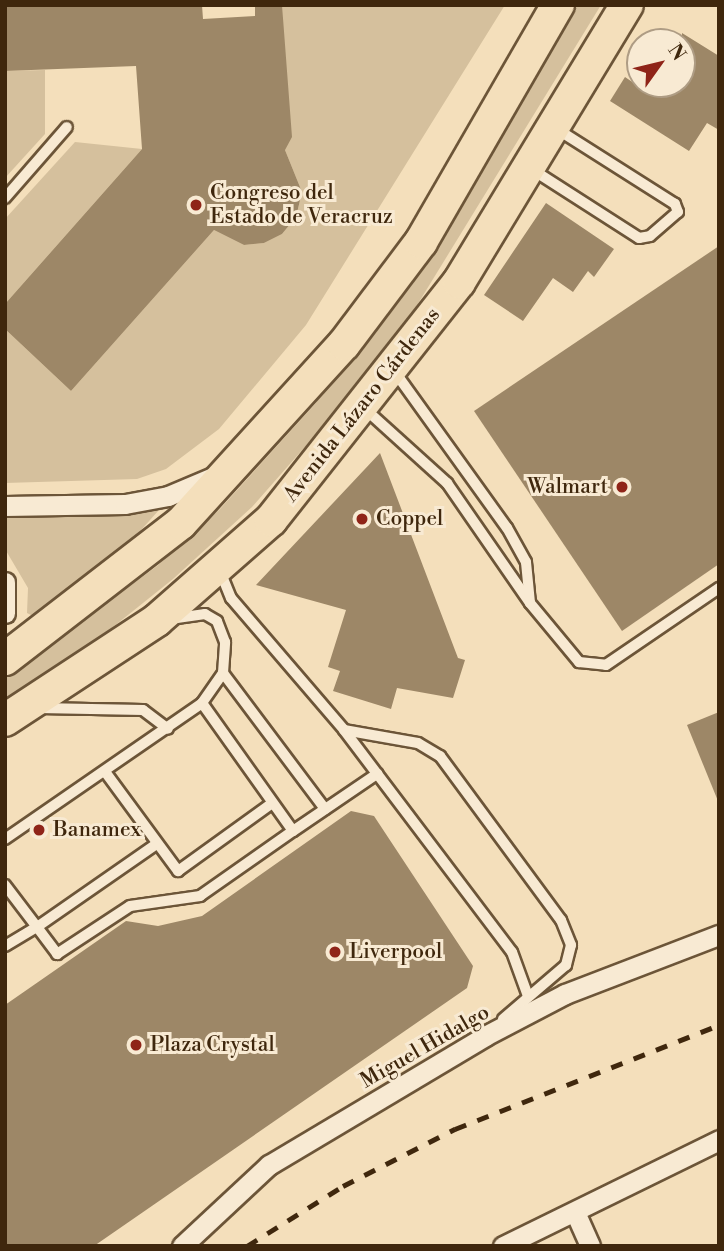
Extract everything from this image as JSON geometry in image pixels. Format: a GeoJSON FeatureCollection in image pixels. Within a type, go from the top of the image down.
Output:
{"type":"FeatureCollection","features":[{"type":"Feature","properties":{"kind":"highway"},"geometry":{"type":"LineString","coordinates":[[5,659],[181,523],[344,344],[421,242],[558,5]]}},
{"type":"Feature","properties":{"kind":"highway","name":"Avenida Lázaro Cárdenas"},"geometry":{"type":"LineString","coordinates":[[15,714],[157,620],[271,520],[364,407],[459,282],[627,5]]}},
{"type":"Feature","properties":{"kind":"street"},"geometry":{"type":"LineString","coordinates":[[5,506],[125,504],[168,496],[232,470]]}},
{"type":"Feature","properties":{"kind":"street"},"geometry":{"type":"LineString","coordinates":[[5,582],[5,613]]}},
{"type":"Feature","properties":{"kind":"street","name":"Miguel Hidalgo"},"geometry":{"type":"LineString","coordinates":[[182,1246],[270,1165],[485,1036],[565,995],[719,935]]}},
{"type":"Feature","properties":{"kind":"street"},"geometry":{"type":"LineString","coordinates":[[503,1246],[719,1140]]}},
{"type":"Feature","properties":{"kind":"street"},"geometry":{"type":"LineString","coordinates":[[575,1212],[590,1246]]}},
{"type":"Feature","properties":{"kind":"lane"},"geometry":{"type":"LineString","coordinates":[[5,198],[67,127]]}},
{"type":"Feature","properties":{"kind":"lane"},"geometry":{"type":"LineString","coordinates":[[528,167],[639,238],[650,236],[678,212],[676,204],[554,127]]}},
{"type":"Feature","properties":{"kind":"lane"},"geometry":{"type":"LineString","coordinates":[[393,369],[508,528],[526,562],[530,603]]}},
{"type":"Feature","properties":{"kind":"lane"},"geometry":{"type":"LineString","coordinates":[[364,407],[447,483],[530,603],[579,662],[606,665],[719,588]]}},
{"type":"Feature","properties":{"kind":"lane"},"geometry":{"type":"LineString","coordinates":[[218,568],[231,598],[344,730],[512,952],[528,996]]}},
{"type":"Feature","properties":{"kind":"lane"},"geometry":{"type":"LineString","coordinates":[[5,839],[168,729],[202,703],[223,673],[225,642],[217,621],[205,614],[157,620]]}},
{"type":"Feature","properties":{"kind":"lane"},"geometry":{"type":"LineString","coordinates":[[223,673],[325,809]]}},
{"type":"Feature","properties":{"kind":"lane"},"geometry":{"type":"LineString","coordinates":[[202,703],[271,804],[293,831]]}},
{"type":"Feature","properties":{"kind":"lane"},"geometry":{"type":"LineString","coordinates":[[15,714],[143,710],[168,729]]}},
{"type":"Feature","properties":{"kind":"lane"},"geometry":{"type":"LineString","coordinates":[[344,730],[418,743],[440,756],[561,920],[571,944],[566,965],[485,1036]]}},
{"type":"Feature","properties":{"kind":"lane"},"geometry":{"type":"LineString","coordinates":[[106,773],[155,845],[178,871],[271,804]]}},
{"type":"Feature","properties":{"kind":"lane"},"geometry":{"type":"LineString","coordinates":[[5,885],[57,954],[130,906],[200,896],[377,774]]}},
{"type":"Feature","properties":{"kind":"lane"},"geometry":{"type":"LineString","coordinates":[[5,946],[37,928],[155,845]]}},
{"type":"Feature","properties":{"kind":"shaded area"},"geometry":{"type":"Polygon","coordinates":[[[282,5],[505,5],[306,325],[219,429],[166,469],[137,479],[5,483],[5,329],[71,391],[214,230],[244,245],[264,243],[282,234],[296,217],[302,192],[285,150],[282,5]]]}},
{"type":"Feature","properties":{"kind":"shaded area"},"geometry":{"type":"Polygon","coordinates":[[[574,5],[601,5],[411,315],[332,416],[252,507],[173,579],[98,639],[5,700],[5,678],[157,566],[219,510],[315,404],[390,302],[574,5]]]}},
{"type":"Feature","properties":{"kind":"shaded area"},"geometry":{"type":"Polygon","coordinates":[[[45,70],[45,134],[5,178],[5,71],[45,70]]]}},
{"type":"Feature","properties":{"kind":"shaded area"},"geometry":{"type":"Polygon","coordinates":[[[75,142],[142,149],[5,304],[5,219],[75,142]]]}},
{"type":"Feature","properties":{"kind":"shaded area"},"geometry":{"type":"Polygon","coordinates":[[[167,501],[116,558],[35,617],[27,613],[28,588],[5,549],[5,514],[167,501]]]}},
{"type":"Feature","properties":{"kind":"building","name":"Congreso del Estado de Veracruz"},"geometry":{"type":"Polygon","coordinates":[[[5,5],[202,5],[203,19],[255,16],[255,5],[282,5],[292,137],[285,150],[302,192],[296,217],[282,234],[264,243],[244,245],[214,230],[71,391],[5,329],[5,304],[142,149],[136,66],[5,71],[5,5]]]}},
{"type":"Feature","properties":{"kind":"building"},"geometry":{"type":"Polygon","coordinates":[[[696,42],[719,56],[719,130],[707,123],[689,151],[610,101],[625,77],[626,98],[696,98],[696,42]]]}},
{"type":"Feature","properties":{"kind":"building"},"geometry":{"type":"Polygon","coordinates":[[[546,203],[614,249],[594,277],[588,271],[573,292],[553,278],[523,321],[484,295],[546,203]]]}},
{"type":"Feature","properties":{"kind":"building","name":"Walmart"},"geometry":{"type":"Polygon","coordinates":[[[719,246],[719,564],[622,631],[474,411],[719,246]]]}},
{"type":"Feature","properties":{"kind":"building","name":"Coppel"},"geometry":{"type":"Polygon","coordinates":[[[380,453],[458,658],[465,660],[453,698],[397,688],[391,709],[333,691],[340,671],[328,667],[346,610],[256,585],[380,453]]]}},
{"type":"Feature","properties":{"kind":"building"},"geometry":{"type":"Polygon","coordinates":[[[719,712],[719,800],[718,801],[687,725],[719,712]]]}},
{"type":"Feature","properties":{"kind":"building"},"geometry":{"type":"Polygon","coordinates":[[[351,811],[374,816],[473,966],[467,988],[94,1246],[5,1246],[5,1005],[126,921],[158,926],[202,916],[351,811]]]}},
{"type":"Feature","properties":{"kind":"railway"},"geometry":{"type":"LineString","coordinates":[[247,1246],[343,1186],[455,1129],[719,1025]]}},
{"type":"Feature","properties":{"kind":"place","name":"Congreso del Estado de Veracruz"},"geometry":{"type":"Point","coordinates":[196,205]}},
{"type":"Feature","properties":{"kind":"place","name":"Walmart"},"geometry":{"type":"Point","coordinates":[622,487]}},
{"type":"Feature","properties":{"kind":"place","name":"Coppel"},"geometry":{"type":"Point","coordinates":[362,519]}},
{"type":"Feature","properties":{"kind":"place","name":"Banamex"},"geometry":{"type":"Point","coordinates":[39,830]}},
{"type":"Feature","properties":{"kind":"place","name":"Liverpool"},"geometry":{"type":"Point","coordinates":[335,952]}},
{"type":"Feature","properties":{"kind":"place","name":"Plaza Crystal"},"geometry":{"type":"Point","coordinates":[136,1045]}}]}
